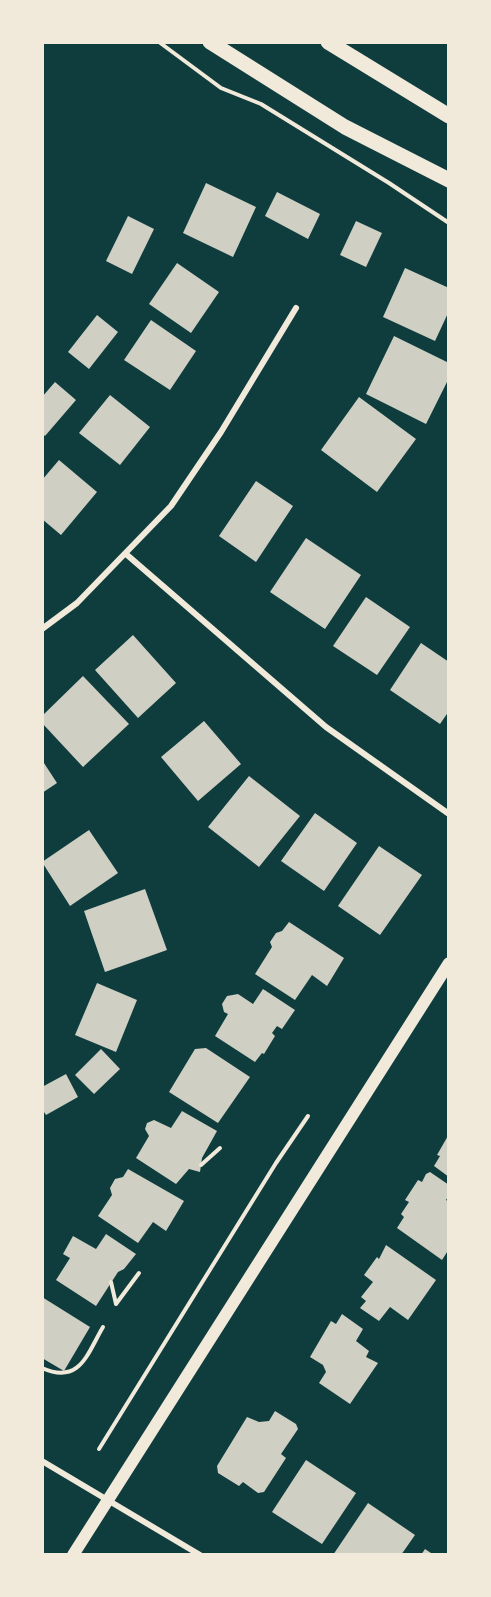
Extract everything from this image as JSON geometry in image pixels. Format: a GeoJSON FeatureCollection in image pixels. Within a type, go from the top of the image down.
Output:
{"type":"FeatureCollection","features":[{"type":"Feature","properties":{"kind":"main road"},"geometry":{"type":"LineString","coordinates":[[210,42],[345,127],[449,180]]}},
{"type":"Feature","properties":{"kind":"main road"},"geometry":{"type":"LineString","coordinates":[[328,42],[449,116]]}},
{"type":"Feature","properties":{"kind":"main road"},"geometry":{"type":"LineString","coordinates":[[73,1555],[449,963]]}},
{"type":"Feature","properties":{"kind":"street"},"geometry":{"type":"LineString","coordinates":[[42,629],[76,603],[171,506],[221,432],[296,308]]}},
{"type":"Feature","properties":{"kind":"street"},"geometry":{"type":"LineString","coordinates":[[126,554],[327,727],[449,814]]}},
{"type":"Feature","properties":{"kind":"street"},"geometry":{"type":"LineString","coordinates":[[42,1461],[200,1555]]}},
{"type":"Feature","properties":{"kind":"path"},"geometry":{"type":"LineString","coordinates":[[159,42],[220,88],[261,104],[449,223]]}},
{"type":"Feature","properties":{"kind":"path"},"geometry":{"type":"LineString","coordinates":[[99,1449],[276,1163],[308,1116]]}},
{"type":"Feature","properties":{"kind":"path"},"geometry":{"type":"LineString","coordinates":[[201,1164],[220,1149]]}},
{"type":"Feature","properties":{"kind":"path"},"geometry":{"type":"LineString","coordinates":[[111,1282],[116,1305],[139,1273]]}},
{"type":"Feature","properties":{"kind":"path"},"geometry":{"type":"LineString","coordinates":[[42,1368],[52,1372],[69,1373],[81,1365],[103,1327]]}},
{"type":"Feature","properties":{"kind":"building"},"geometry":{"type":"Polygon","coordinates":[[[206,183],[256,207],[233,257],[183,233],[206,183]]]}},
{"type":"Feature","properties":{"kind":"building"},"geometry":{"type":"Polygon","coordinates":[[[277,192],[320,214],[308,239],[265,216],[277,192]]]}},
{"type":"Feature","properties":{"kind":"building"},"geometry":{"type":"Polygon","coordinates":[[[128,216],[154,229],[132,274],[106,261],[128,216]]]}},
{"type":"Feature","properties":{"kind":"building"},"geometry":{"type":"Polygon","coordinates":[[[356,221],[382,233],[366,267],[340,255],[356,221]]]}},
{"type":"Feature","properties":{"kind":"building"},"geometry":{"type":"Polygon","coordinates":[[[177,263],[219,292],[191,333],[149,304],[177,263]]]}},
{"type":"Feature","properties":{"kind":"building"},"geometry":{"type":"Polygon","coordinates":[[[405,268],[449,288],[449,311],[435,341],[383,317],[405,268]]]}},
{"type":"Feature","properties":{"kind":"building"},"geometry":{"type":"Polygon","coordinates":[[[97,315],[118,332],[89,369],[68,352],[97,315]]]}},
{"type":"Feature","properties":{"kind":"building"},"geometry":{"type":"Polygon","coordinates":[[[151,320],[196,351],[170,390],[124,360],[151,320]]]}},
{"type":"Feature","properties":{"kind":"building"},"geometry":{"type":"Polygon","coordinates":[[[394,336],[449,363],[449,378],[426,424],[366,394],[394,336]]]}},
{"type":"Feature","properties":{"kind":"building"},"geometry":{"type":"Polygon","coordinates":[[[55,382],[76,400],[45,436],[42,433],[42,397],[55,382]]]}},
{"type":"Feature","properties":{"kind":"building"},"geometry":{"type":"Polygon","coordinates":[[[110,395],[150,427],[120,465],[79,433],[110,395]]]}},
{"type":"Feature","properties":{"kind":"building"},"geometry":{"type":"Polygon","coordinates":[[[359,397],[416,439],[377,492],[321,450],[359,397]]]}},
{"type":"Feature","properties":{"kind":"building"},"geometry":{"type":"Polygon","coordinates":[[[59,460],[97,492],[61,535],[42,519],[42,480],[59,460]]]}},
{"type":"Feature","properties":{"kind":"building"},"geometry":{"type":"Polygon","coordinates":[[[256,481],[293,506],[256,562],[219,536],[256,481]]]}},
{"type":"Feature","properties":{"kind":"building"},"geometry":{"type":"Polygon","coordinates":[[[306,538],[361,575],[325,629],[270,592],[306,538]]]}},
{"type":"Feature","properties":{"kind":"building"},"geometry":{"type":"Polygon","coordinates":[[[366,597],[410,627],[377,675],[333,646],[366,597]]]}},
{"type":"Feature","properties":{"kind":"building"},"geometry":{"type":"Polygon","coordinates":[[[133,635],[176,683],[138,718],[95,670],[133,635]]]}},
{"type":"Feature","properties":{"kind":"building"},"geometry":{"type":"Polygon","coordinates":[[[421,643],[449,662],[449,711],[440,724],[390,690],[421,643]]]}},
{"type":"Feature","properties":{"kind":"building"},"geometry":{"type":"Polygon","coordinates":[[[83,676],[129,724],[83,767],[42,723],[42,716],[83,676]]]}},
{"type":"Feature","properties":{"kind":"building"},"geometry":{"type":"Polygon","coordinates":[[[204,721],[241,764],[198,801],[161,757],[204,721]]]}},
{"type":"Feature","properties":{"kind":"building"},"geometry":{"type":"Polygon","coordinates":[[[42,760],[57,783],[42,793],[42,760]]]}},
{"type":"Feature","properties":{"kind":"building"},"geometry":{"type":"Polygon","coordinates":[[[249,776],[300,816],[259,867],[208,827],[249,776]]]}},
{"type":"Feature","properties":{"kind":"building"},"geometry":{"type":"Polygon","coordinates":[[[315,813],[357,843],[324,891],[281,861],[315,813]]]}},
{"type":"Feature","properties":{"kind":"building"},"geometry":{"type":"Polygon","coordinates":[[[89,830],[118,873],[70,906],[42,862],[89,830]]]}},
{"type":"Feature","properties":{"kind":"building"},"geometry":{"type":"Polygon","coordinates":[[[379,846],[422,875],[380,935],[338,906],[379,846]]]}},
{"type":"Feature","properties":{"kind":"building"},"geometry":{"type":"Polygon","coordinates":[[[145,889],[167,950],[105,972],[84,911],[145,889]]]}},
{"type":"Feature","properties":{"kind":"building"},"geometry":{"type":"Polygon","coordinates":[[[289,922],[344,958],[327,986],[312,975],[295,1000],[255,974],[272,947],[270,942],[276,933],[282,931],[289,922]]]}},
{"type":"Feature","properties":{"kind":"building"},"geometry":{"type":"Polygon","coordinates":[[[97,983],[137,1000],[116,1052],[75,1035],[97,983]]]}},
{"type":"Feature","properties":{"kind":"building"},"geometry":{"type":"Polygon","coordinates":[[[263,989],[295,1010],[282,1029],[277,1026],[272,1033],[275,1036],[264,1054],[262,1053],[255,1062],[215,1036],[228,1014],[224,1012],[222,1004],[227,996],[238,994],[253,1004],[263,989]]]}},
{"type":"Feature","properties":{"kind":"building"},"geometry":{"type":"Polygon","coordinates":[[[206,1048],[250,1077],[218,1123],[169,1092],[195,1049],[206,1048]]]}},
{"type":"Feature","properties":{"kind":"building"},"geometry":{"type":"Polygon","coordinates":[[[101,1049],[120,1069],[94,1094],[75,1075],[101,1049]]]}},
{"type":"Feature","properties":{"kind":"building"},"geometry":{"type":"Polygon","coordinates":[[[66,1074],[78,1097],[46,1115],[42,1109],[42,1087],[66,1074]]]}},
{"type":"Feature","properties":{"kind":"building"},"geometry":{"type":"Polygon","coordinates":[[[182,1111],[217,1131],[202,1158],[200,1172],[189,1169],[176,1184],[136,1158],[149,1136],[145,1129],[147,1123],[154,1120],[171,1128],[182,1111]]]}},
{"type":"Feature","properties":{"kind":"building"},"geometry":{"type":"Polygon","coordinates":[[[449,1134],[449,1177],[434,1166],[440,1156],[437,1155],[449,1134]]]}},
{"type":"Feature","properties":{"kind":"building"},"geometry":{"type":"Polygon","coordinates":[[[128,1169],[184,1201],[166,1231],[153,1222],[138,1243],[98,1216],[112,1195],[110,1188],[115,1179],[123,1177],[128,1169]]]}},
{"type":"Feature","properties":{"kind":"building"},"geometry":{"type":"Polygon","coordinates":[[[430,1172],[449,1185],[449,1195],[446,1200],[449,1202],[449,1249],[442,1260],[397,1228],[404,1217],[401,1214],[409,1202],[405,1200],[418,1180],[422,1182],[426,1174],[430,1172]]]}},
{"type":"Feature","properties":{"kind":"building"},"geometry":{"type":"Polygon","coordinates":[[[106,1234],[136,1254],[124,1269],[118,1272],[96,1306],[56,1280],[70,1258],[63,1254],[73,1236],[96,1249],[106,1234]]]}},
{"type":"Feature","properties":{"kind":"building"},"geometry":{"type":"Polygon","coordinates":[[[386,1245],[436,1280],[408,1320],[390,1307],[379,1321],[360,1308],[366,1301],[361,1297],[373,1282],[364,1275],[377,1257],[379,1259],[386,1245]]]}},
{"type":"Feature","properties":{"kind":"building"},"geometry":{"type":"Polygon","coordinates":[[[42,1297],[90,1327],[64,1371],[42,1358],[42,1297]]]}},
{"type":"Feature","properties":{"kind":"building"},"geometry":{"type":"Polygon","coordinates":[[[342,1314],[363,1329],[356,1341],[369,1351],[366,1357],[378,1363],[350,1404],[319,1383],[326,1372],[323,1365],[310,1357],[331,1321],[336,1324],[342,1314]]]}},
{"type":"Feature","properties":{"kind":"building"},"geometry":{"type":"Polygon","coordinates":[[[275,1411],[296,1424],[298,1429],[281,1454],[286,1458],[264,1492],[258,1493],[243,1482],[239,1486],[218,1473],[217,1466],[247,1417],[259,1422],[269,1421],[275,1411]]]}},
{"type":"Feature","properties":{"kind":"building"},"geometry":{"type":"Polygon","coordinates":[[[306,1460],[356,1493],[322,1544],[272,1512],[306,1460]]]}},
{"type":"Feature","properties":{"kind":"building"},"geometry":{"type":"Polygon","coordinates":[[[368,1503],[415,1535],[401,1555],[333,1555],[368,1503]]]}},
{"type":"Feature","properties":{"kind":"building"},"geometry":{"type":"Polygon","coordinates":[[[425,1549],[434,1555],[421,1555],[425,1549]]]}}]}
